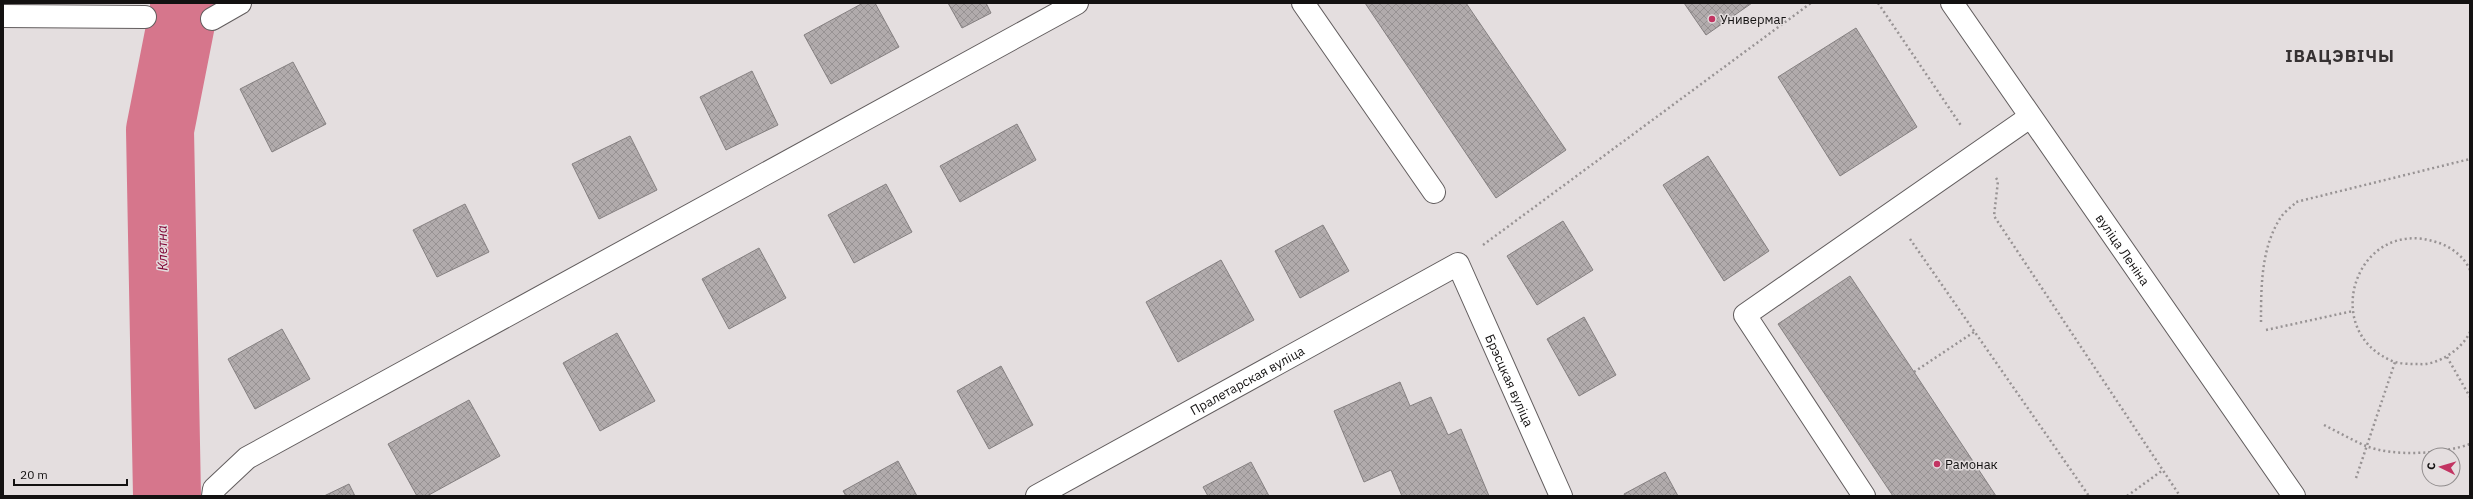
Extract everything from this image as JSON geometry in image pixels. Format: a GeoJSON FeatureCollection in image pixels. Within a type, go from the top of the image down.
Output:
{"type":"FeatureCollection","features":[{"type":"Feature","properties":{"kind":"street"},"geometry":{"type":"LineString","coordinates":[[212,19],[240,3]]}},
{"type":"Feature","properties":{"kind":"street"},"geometry":{"type":"LineString","coordinates":[[213,496],[214,489],[247,458],[1076,3]]}},
{"type":"Feature","properties":{"kind":"street"},"geometry":{"type":"LineString","coordinates":[[1303,3],[1434,192]]}},
{"type":"Feature","properties":{"kind":"street","name":"вуліца Леніна"},"geometry":{"type":"LineString","coordinates":[[1952,3],[2294,496]]}},
{"type":"Feature","properties":{"kind":"street"},"geometry":{"type":"LineString","coordinates":[[3,16],[145,17]]}},
{"type":"Feature","properties":{"kind":"street"},"geometry":{"type":"LineString","coordinates":[[1864,496],[1745,315],[2030,116]]}},
{"type":"Feature","properties":{"kind":"street","name":"Пралетарская вуліца"},"geometry":{"type":"LineString","coordinates":[[1037,496],[1458,264]]}},
{"type":"Feature","properties":{"kind":"street","name":"Брэсцкая вуліца"},"geometry":{"type":"LineString","coordinates":[[1458,264],[1561,496]]}},
{"type":"Feature","properties":{"kind":"path"},"geometry":{"type":"LineString","coordinates":[[1458,264],[1811,3]]}},
{"type":"Feature","properties":{"kind":"path"},"geometry":{"type":"LineString","coordinates":[[1878,3],[1998,181],[1994,216],[2180,496]]}},
{"type":"Feature","properties":{"kind":"path"},"geometry":{"type":"LineString","coordinates":[[2261,322],[2262,278],[2268,247],[2281,217],[2296,202],[2470,159]]}},
{"type":"Feature","properties":{"kind":"path"},"geometry":{"type":"LineString","coordinates":[[1892,213],[2089,496]]}},
{"type":"Feature","properties":{"kind":"path"},"geometry":{"type":"LineString","coordinates":[[2470,270],[2467,263],[2447,246],[2422,237],[2396,240],[2372,253],[2357,275],[2351,301],[2357,327],[2372,348],[2395,362],[2422,365],[2447,357],[2467,339],[2470,332]]}},
{"type":"Feature","properties":{"kind":"path"},"geometry":{"type":"LineString","coordinates":[[2266,330],[2353,311]]}},
{"type":"Feature","properties":{"kind":"path"},"geometry":{"type":"LineString","coordinates":[[1914,372],[1974,332]]}},
{"type":"Feature","properties":{"kind":"path"},"geometry":{"type":"LineString","coordinates":[[2447,357],[2470,397]]}},
{"type":"Feature","properties":{"kind":"path"},"geometry":{"type":"LineString","coordinates":[[2356,478],[2368,447],[2395,362]]}},
{"type":"Feature","properties":{"kind":"path"},"geometry":{"type":"LineString","coordinates":[[2324,425],[2368,447],[2412,453],[2452,451],[2470,444]]}},
{"type":"Feature","properties":{"kind":"path"},"geometry":{"type":"LineString","coordinates":[[2127,496],[2163,470]]}},
{"type":"Feature","properties":{"kind":"building"},"geometry":{"type":"Polygon","coordinates":[[[863,3],[875,3],[899,47],[831,84],[804,35],[863,3]]]}},
{"type":"Feature","properties":{"kind":"building"},"geometry":{"type":"Polygon","coordinates":[[[948,3],[986,3],[991,13],[962,28],[948,3]]]}},
{"type":"Feature","properties":{"kind":"building"},"geometry":{"type":"Polygon","coordinates":[[[1365,3],[1466,3],[1566,150],[1496,198],[1365,3]]]}},
{"type":"Feature","properties":{"kind":"building","name":"Универмаг"},"geometry":{"type":"Polygon","coordinates":[[[1684,3],[1752,3],[1706,35],[1684,3]]]}},
{"type":"Feature","properties":{"kind":"building"},"geometry":{"type":"Polygon","coordinates":[[[1856,28],[1917,127],[1840,176],[1778,77],[1856,28]]]}},
{"type":"Feature","properties":{"kind":"building"},"geometry":{"type":"Polygon","coordinates":[[[293,62],[326,124],[272,152],[240,89],[293,62]]]}},
{"type":"Feature","properties":{"kind":"building"},"geometry":{"type":"Polygon","coordinates":[[[752,71],[778,125],[726,150],[700,97],[752,71]]]}},
{"type":"Feature","properties":{"kind":"building"},"geometry":{"type":"Polygon","coordinates":[[[1017,124],[1036,160],[960,202],[940,166],[1017,124]]]}},
{"type":"Feature","properties":{"kind":"building"},"geometry":{"type":"Polygon","coordinates":[[[630,136],[657,190],[599,219],[572,164],[630,136]]]}},
{"type":"Feature","properties":{"kind":"building"},"geometry":{"type":"Polygon","coordinates":[[[1708,156],[1769,251],[1724,281],[1663,185],[1708,156]]]}},
{"type":"Feature","properties":{"kind":"building"},"geometry":{"type":"Polygon","coordinates":[[[886,184],[912,232],[854,263],[828,215],[886,184]]]}},
{"type":"Feature","properties":{"kind":"building"},"geometry":{"type":"Polygon","coordinates":[[[465,204],[489,252],[437,277],[413,230],[465,204]]]}},
{"type":"Feature","properties":{"kind":"building"},"geometry":{"type":"Polygon","coordinates":[[[1563,221],[1593,270],[1537,305],[1507,256],[1563,221]]]}},
{"type":"Feature","properties":{"kind":"building"},"geometry":{"type":"Polygon","coordinates":[[[1323,225],[1349,271],[1300,298],[1275,251],[1323,225]]]}},
{"type":"Feature","properties":{"kind":"building"},"geometry":{"type":"Polygon","coordinates":[[[759,248],[786,298],[729,329],[702,279],[759,248]]]}},
{"type":"Feature","properties":{"kind":"building"},"geometry":{"type":"Polygon","coordinates":[[[1221,260],[1254,320],[1178,362],[1146,302],[1221,260]]]}},
{"type":"Feature","properties":{"kind":"building"},"geometry":{"type":"Polygon","coordinates":[[[1850,276],[1996,496],[1893,496],[1778,324],[1850,276]]]}},
{"type":"Feature","properties":{"kind":"building"},"geometry":{"type":"Polygon","coordinates":[[[1584,317],[1616,375],[1579,396],[1547,339],[1584,317]]]}},
{"type":"Feature","properties":{"kind":"building"},"geometry":{"type":"Polygon","coordinates":[[[282,329],[310,379],[255,409],[228,359],[282,329]]]}},
{"type":"Feature","properties":{"kind":"building"},"geometry":{"type":"Polygon","coordinates":[[[617,333],[655,401],[600,431],[563,363],[617,333]]]}},
{"type":"Feature","properties":{"kind":"building"},"geometry":{"type":"Polygon","coordinates":[[[1001,366],[1033,425],[989,449],[957,391],[1001,366]]]}},
{"type":"Feature","properties":{"kind":"building"},"geometry":{"type":"Polygon","coordinates":[[[1400,382],[1410,406],[1431,397],[1448,435],[1461,429],[1489,496],[1402,496],[1391,470],[1364,482],[1334,411],[1400,382]]]}},
{"type":"Feature","properties":{"kind":"building"},"geometry":{"type":"Polygon","coordinates":[[[469,400],[500,456],[427,496],[417,496],[388,444],[469,400]]]}},
{"type":"Feature","properties":{"kind":"building"},"geometry":{"type":"Polygon","coordinates":[[[898,461],[917,496],[846,496],[843,491],[898,461]]]}},
{"type":"Feature","properties":{"kind":"building"},"geometry":{"type":"Polygon","coordinates":[[[1251,462],[1269,496],[1208,496],[1203,487],[1251,462]]]}},
{"type":"Feature","properties":{"kind":"building"},"geometry":{"type":"Polygon","coordinates":[[[1665,472],[1678,496],[1625,496],[1624,494],[1665,472]]]}},
{"type":"Feature","properties":{"kind":"building"},"geometry":{"type":"Polygon","coordinates":[[[349,484],[355,496],[324,496],[349,484]]]}},
{"type":"Feature","properties":{"kind":"waterway","name":"Клетна"},"geometry":{"type":"LineString","coordinates":[[167,496],[160,130],[185,3]]}},
{"type":"Feature","properties":{"kind":"place","name":"Универмаг"},"geometry":{"type":"Point","coordinates":[1712,19]}},
{"type":"Feature","properties":{"kind":"place","name":"Рамонак"},"geometry":{"type":"Point","coordinates":[1937,464]}},
{"type":"Feature","properties":{"kind":"district","name":"ІВАЦЭВІЧЫ"},"geometry":{"type":"Point","coordinates":[2340,56]}}]}
